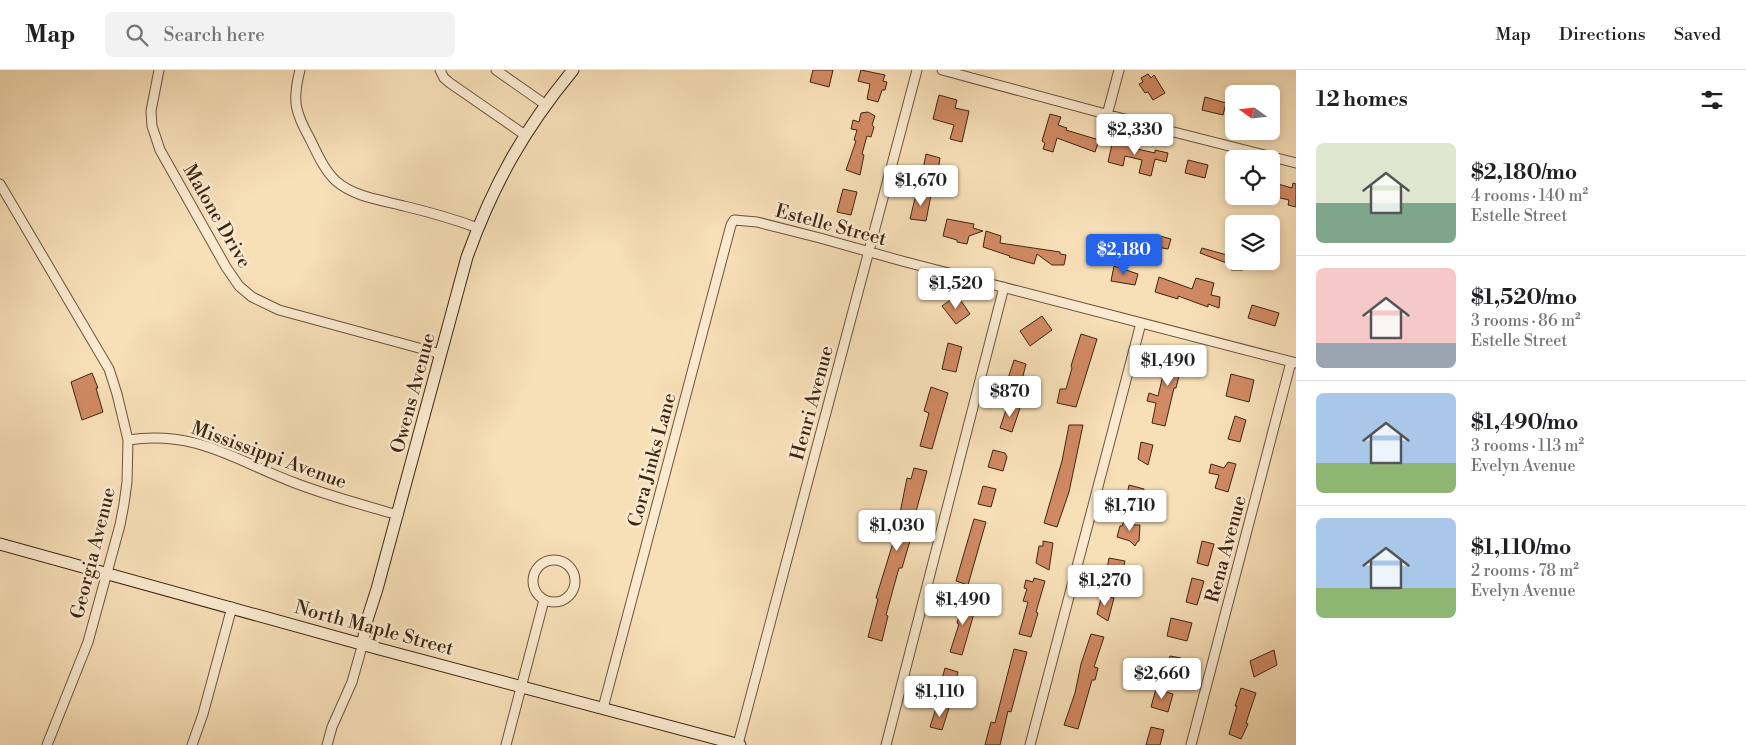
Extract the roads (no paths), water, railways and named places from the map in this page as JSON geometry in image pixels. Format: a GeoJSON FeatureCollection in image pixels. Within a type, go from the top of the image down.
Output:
{"type":"FeatureCollection","features":[{"type":"Feature","properties":{"kind":"street","name":"Malone Drive"},"geometry":{"type":"LineString","coordinates":[[159,70],[151,111],[152,126],[160,150],[226,267],[239,286],[252,297],[279,310],[442,354]]}},
{"type":"Feature","properties":{"kind":"street"},"geometry":{"type":"LineString","coordinates":[[300,70],[296,90],[296,111],[321,160],[335,180],[344,188],[368,197],[478,228]]}},
{"type":"Feature","properties":{"kind":"street"},"geometry":{"type":"LineString","coordinates":[[440,70],[450,84],[525,135]]}},
{"type":"Feature","properties":{"kind":"street"},"geometry":{"type":"LineString","coordinates":[[496,70],[546,105]]}},
{"type":"Feature","properties":{"kind":"street","name":"Owens Avenue"},"geometry":{"type":"LineString","coordinates":[[327,745],[332,727],[352,682],[366,623],[398,515],[467,257],[493,192],[525,135],[574,70]]}},
{"type":"Feature","properties":{"kind":"street","name":"Henri Avenue"},"geometry":{"type":"LineString","coordinates":[[739,745],[917,70]]}},
{"type":"Feature","properties":{"kind":"street"},"geometry":{"type":"LineString","coordinates":[[942,70],[1107,115],[1296,163]]}},
{"type":"Feature","properties":{"kind":"street"},"geometry":{"type":"LineString","coordinates":[[1107,115],[1119,70]]}},
{"type":"Feature","properties":{"kind":"street","name":"Georgia Avenue"},"geometry":{"type":"LineString","coordinates":[[0,184],[109,369],[128,440],[128,482],[107,574],[88,642],[47,745]]}},
{"type":"Feature","properties":{"kind":"street","name":"Estelle Street"},"geometry":{"type":"LineString","coordinates":[[734,220],[757,222],[1294,362]]}},
{"type":"Feature","properties":{"kind":"street","name":"Cora Jinks Lane"},"geometry":{"type":"LineString","coordinates":[[602,708],[731,225],[734,220]]}},
{"type":"Feature","properties":{"kind":"street"},"geometry":{"type":"LineString","coordinates":[[886,745],[1004,287]]}},
{"type":"Feature","properties":{"kind":"street"},"geometry":{"type":"LineString","coordinates":[[1030,745],[1141,323]]}},
{"type":"Feature","properties":{"kind":"street","name":"Rena Avenue"},"geometry":{"type":"LineString","coordinates":[[1191,745],[1294,362]]}},
{"type":"Feature","properties":{"kind":"street","name":"Mississippi Avenue"},"geometry":{"type":"LineString","coordinates":[[128,440],[166,438],[200,444],[318,492],[398,515]]}},
{"type":"Feature","properties":{"kind":"street","name":"North Maple Street"},"geometry":{"type":"LineString","coordinates":[[0,544],[739,745]]}},
{"type":"Feature","properties":{"kind":"street"},"geometry":{"type":"LineString","coordinates":[[558,561],[564,563],[574,574],[574,588],[565,599],[558,602],[544,600],[539,596],[533,584],[536,571],[545,562],[558,561]]}},
{"type":"Feature","properties":{"kind":"street"},"geometry":{"type":"LineString","coordinates":[[506,745],[544,600]]}},
{"type":"Feature","properties":{"kind":"street"},"geometry":{"type":"LineString","coordinates":[[192,745],[203,714],[232,607]]}}]}
